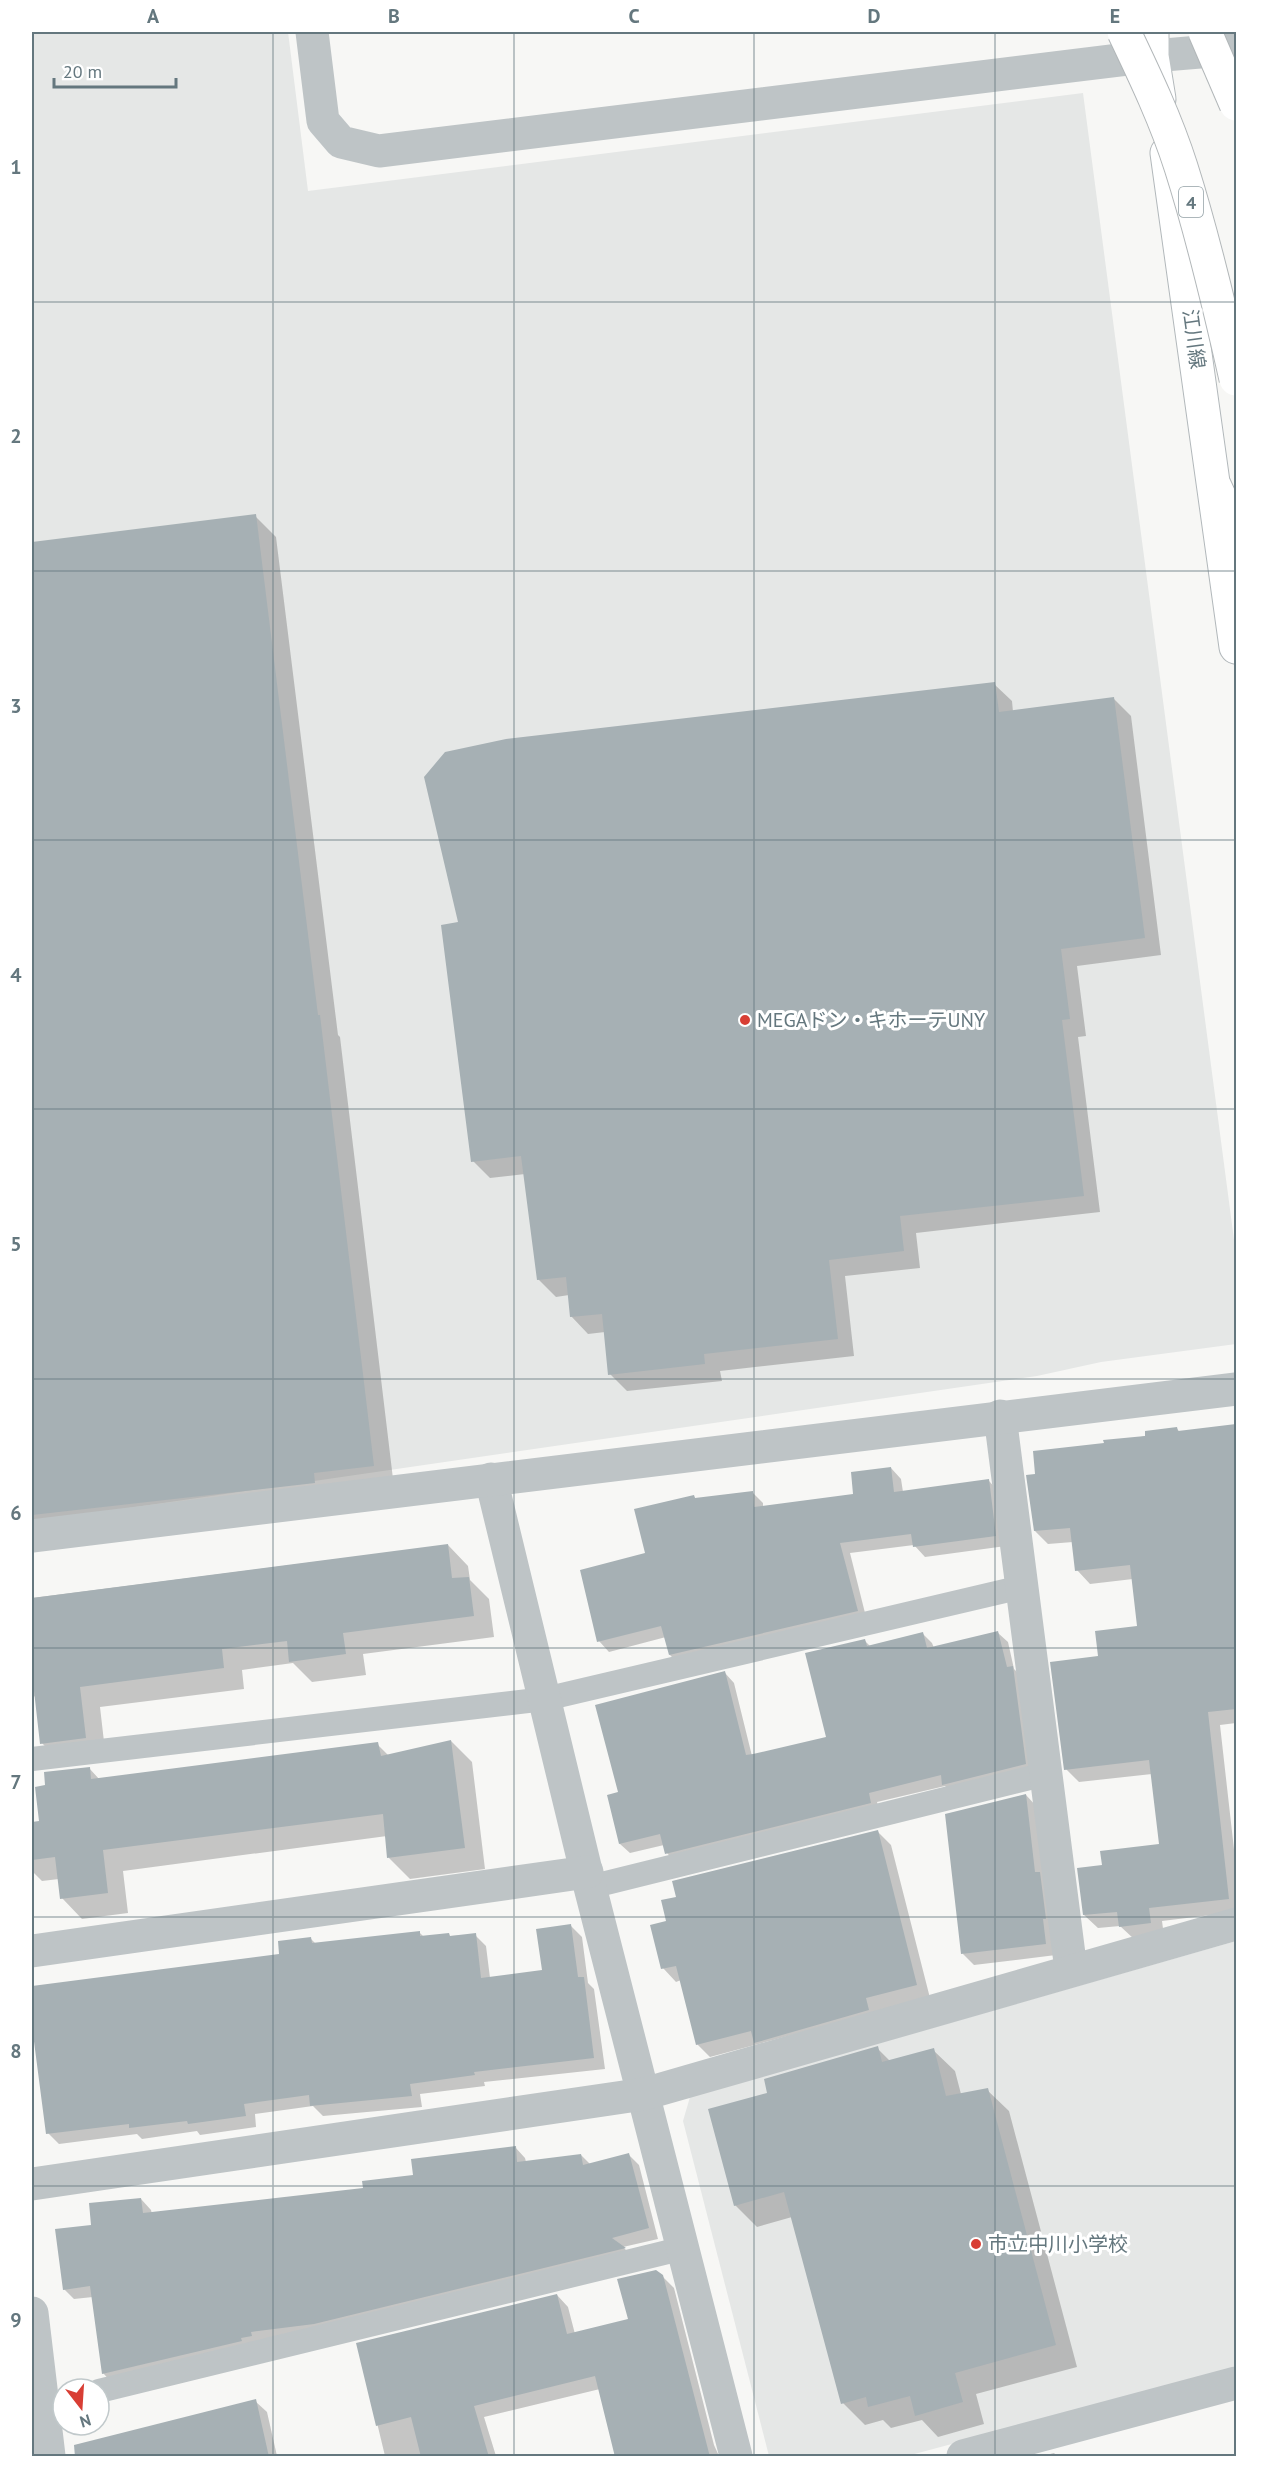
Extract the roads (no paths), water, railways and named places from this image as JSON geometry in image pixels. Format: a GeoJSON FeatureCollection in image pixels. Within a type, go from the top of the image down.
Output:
{"type":"FeatureCollection","features":[{"type":"Feature","properties":{"kind":"main road","name":"4"},"geometry":{"type":"LineString","coordinates":[[1124,32],[1150,87],[1181,166],[1217,298],[1236,379]]}},
{"type":"Feature","properties":{"kind":"main road"},"geometry":{"type":"LineString","coordinates":[[1205,32],[1236,104]]}},
{"type":"Feature","properties":{"kind":"main road","name":"江川線"},"geometry":{"type":"LineString","coordinates":[[1152,44],[1236,647]]}},
{"type":"Feature","properties":{"kind":"main road"},"geometry":{"type":"LineString","coordinates":[[1215,487],[1236,532]]}},
{"type":"Feature","properties":{"kind":"street"},"geometry":{"type":"LineString","coordinates":[[312,32],[323,121],[341,142],[379,152],[1152,44],[1236,49]]}},
{"type":"Feature","properties":{"kind":"street"},"geometry":{"type":"LineString","coordinates":[[32,1536],[1000,1416],[1236,1389]]}},
{"type":"Feature","properties":{"kind":"street"},"geometry":{"type":"LineString","coordinates":[[1000,1416],[1071,1970]]}},
{"type":"Feature","properties":{"kind":"street"},"geometry":{"type":"LineString","coordinates":[[491,1479],[588,1880],[736,2457]]}},
{"type":"Feature","properties":{"kind":"street"},"geometry":{"type":"LineString","coordinates":[[32,1951],[588,1880]]}},
{"type":"Feature","properties":{"kind":"street"},"geometry":{"type":"LineString","coordinates":[[32,2184],[644,2094],[1236,1924]]}},
{"type":"Feature","properties":{"kind":"street"},"geometry":{"type":"LineString","coordinates":[[32,2313],[51,2394]]}},
{"type":"Feature","properties":{"kind":"street"},"geometry":{"type":"LineString","coordinates":[[963,2457],[1236,2383]]}},
{"type":"Feature","properties":{"kind":"street"},"geometry":{"type":"LineString","coordinates":[[43,2450],[51,2412]]}},
{"type":"Feature","properties":{"kind":"lane"},"geometry":{"type":"LineString","coordinates":[[32,1759],[544,1699],[1022,1587]]}},
{"type":"Feature","properties":{"kind":"lane"},"geometry":{"type":"LineString","coordinates":[[588,1880],[1046,1774]]}},
{"type":"Feature","properties":{"kind":"lane"},"geometry":{"type":"LineString","coordinates":[[111,2388],[684,2248]]}},
{"type":"Feature","properties":{"kind":"place","name":"MEGAドン・キホーテUNY"},"geometry":{"type":"Point","coordinates":[745,1020]}},
{"type":"Feature","properties":{"kind":"place","name":"市立中川小学校"},"geometry":{"type":"Point","coordinates":[976,2244]}}]}
